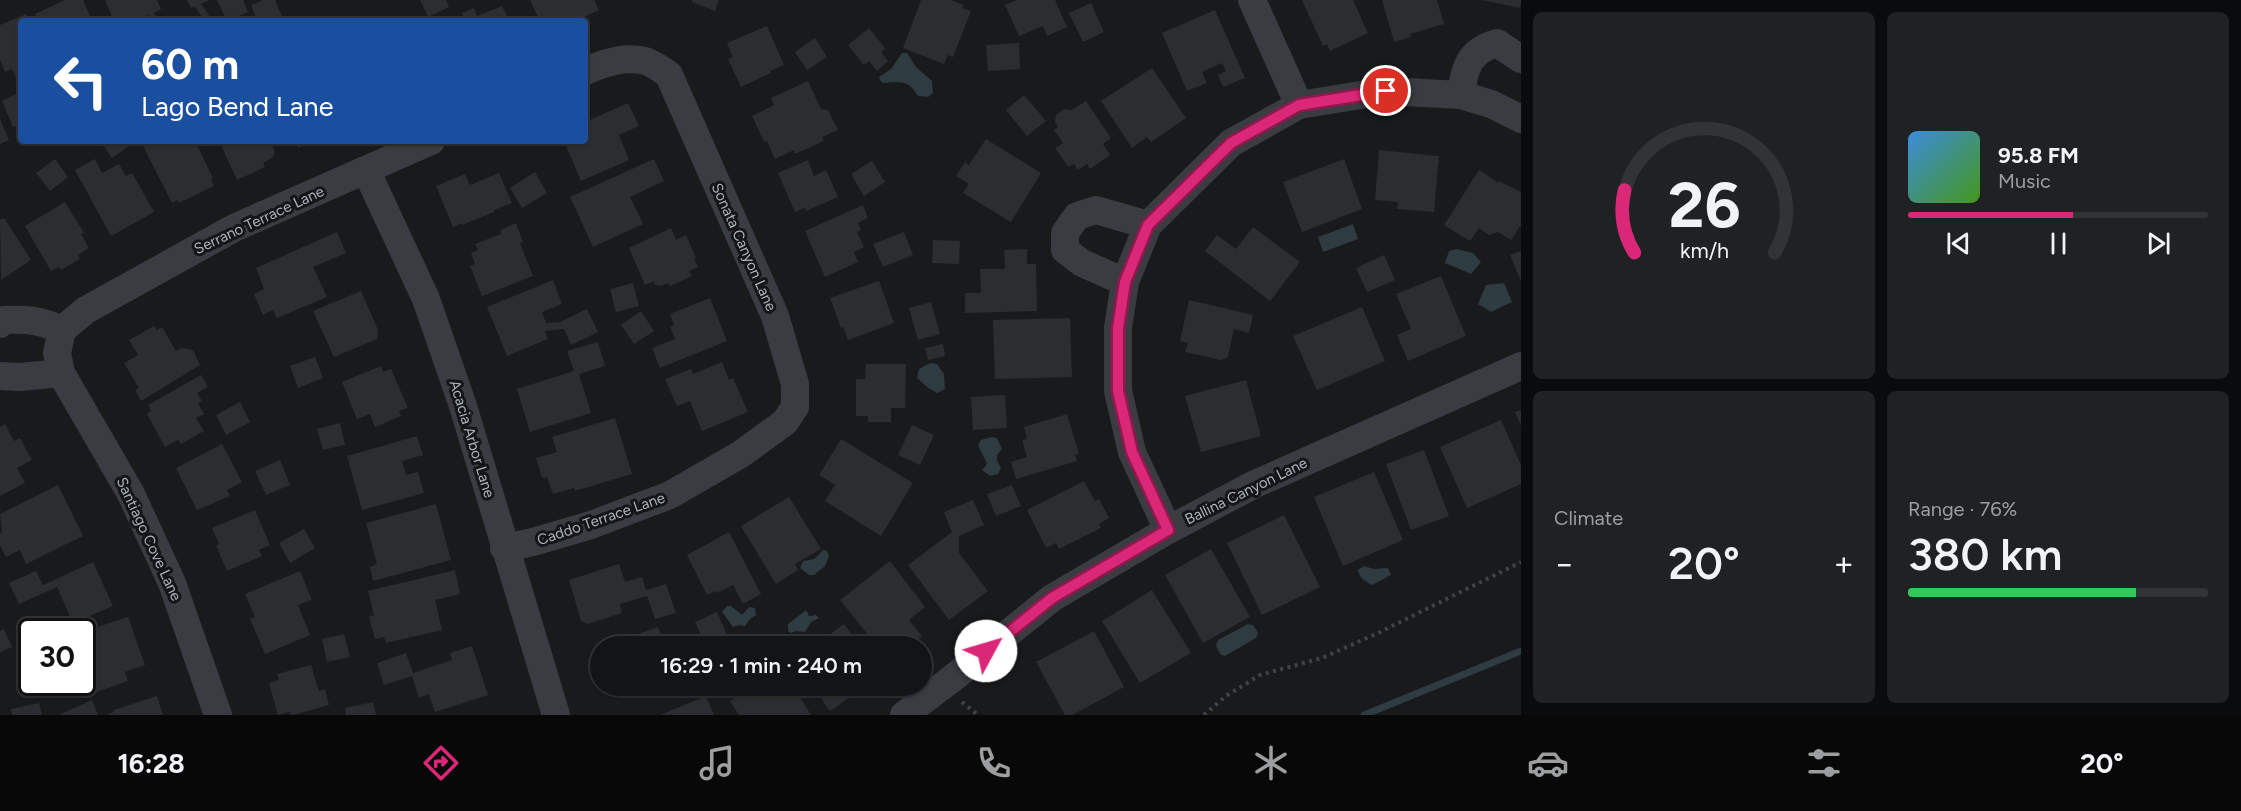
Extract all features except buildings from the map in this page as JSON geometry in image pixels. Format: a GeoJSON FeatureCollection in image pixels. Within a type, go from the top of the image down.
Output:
{"type":"FeatureCollection","features":[{"type":"Feature","properties":{"kind":"street"},"geometry":{"type":"LineString","coordinates":[[1252,0],[1299,105]]}},
{"type":"Feature","properties":{"kind":"street"},"geometry":{"type":"LineString","coordinates":[[1461,95],[1464,72],[1481,48],[1497,43],[1521,59]]}},
{"type":"Feature","properties":{"kind":"street","name":"Sonata Canyon Lane"},"geometry":{"type":"LineString","coordinates":[[588,70],[622,59],[646,61],[669,75],[775,316],[795,384],[795,407],[785,422]]}},
{"type":"Feature","properties":{"kind":"street"},"geometry":{"type":"LineString","coordinates":[[1168,530],[1132,452],[1118,391],[1118,328],[1125,282],[1148,225],[1231,143],[1299,105],[1386,91],[1461,95],[1520,113]]}},
{"type":"Feature","properties":{"kind":"street","name":"Serrano Terrace Lane"},"geometry":{"type":"LineString","coordinates":[[60,352],[86,310],[234,228],[424,144]]}},
{"type":"Feature","properties":{"kind":"street","name":"Acacia Arbor Lane"},"geometry":{"type":"LineString","coordinates":[[366,170],[426,299],[463,406],[556,715]]}},
{"type":"Feature","properties":{"kind":"street"},"geometry":{"type":"LineString","coordinates":[[1125,282],[1082,263],[1065,250],[1065,233],[1077,216],[1096,210],[1148,225]]}},
{"type":"Feature","properties":{"kind":"street"},"geometry":{"type":"LineString","coordinates":[[0,324],[4,320],[44,321],[60,352],[20,377],[0,376]]}},
{"type":"Feature","properties":{"kind":"street","name":"Santiago Cove Lane"},"geometry":{"type":"LineString","coordinates":[[60,352],[168,573],[218,715]]}},
{"type":"Feature","properties":{"kind":"street","name":"Ballina Canyon Lane"},"geometry":{"type":"LineString","coordinates":[[904,715],[1052,598],[1168,530],[1255,484],[1521,366]]}},
{"type":"Feature","properties":{"kind":"street","name":"Caddo Terrace Lane"},"geometry":{"type":"LineString","coordinates":[[504,548],[591,525],[670,495],[741,454],[785,422]]}},
{"type":"Feature","properties":{"kind":"path"},"geometry":{"type":"LineString","coordinates":[[1204,715],[1226,696],[1260,675],[1322,657],[1378,633],[1521,562]]}},
{"type":"Feature","properties":{"kind":"shaded area"},"geometry":{"type":"Polygon","coordinates":[[[902,53],[907,53],[916,67],[932,81],[933,93],[928,97],[918,96],[907,84],[883,83],[880,80],[879,77],[891,69],[902,53]]]}},
{"type":"Feature","properties":{"kind":"shaded area"},"geometry":{"type":"Polygon","coordinates":[[[1353,224],[1358,239],[1323,252],[1318,237],[1353,224]]]}},
{"type":"Feature","properties":{"kind":"shaded area"},"geometry":{"type":"Polygon","coordinates":[[[1457,249],[1473,253],[1481,262],[1471,274],[1445,263],[1449,251],[1457,249]]]}},
{"type":"Feature","properties":{"kind":"shaded area"},"geometry":{"type":"Polygon","coordinates":[[[1504,283],[1512,302],[1491,312],[1478,304],[1486,285],[1504,283]]]}},
{"type":"Feature","properties":{"kind":"shaded area"},"geometry":{"type":"Polygon","coordinates":[[[930,363],[937,364],[944,374],[945,389],[937,393],[917,378],[919,369],[930,363]]]}},
{"type":"Feature","properties":{"kind":"shaded area"},"geometry":{"type":"Polygon","coordinates":[[[997,438],[1002,449],[997,455],[1001,468],[998,474],[990,476],[982,470],[987,464],[978,445],[981,440],[997,438]]]}},
{"type":"Feature","properties":{"kind":"shaded area"},"geometry":{"type":"Polygon","coordinates":[[[823,550],[827,551],[829,556],[825,566],[814,575],[809,575],[800,568],[803,561],[814,559],[823,550]]]}},
{"type":"Feature","properties":{"kind":"shaded area"},"geometry":{"type":"Polygon","coordinates":[[[1364,566],[1374,569],[1388,568],[1391,575],[1372,585],[1360,576],[1358,570],[1364,566]]]}},
{"type":"Feature","properties":{"kind":"shaded area"},"geometry":{"type":"Polygon","coordinates":[[[727,606],[731,606],[741,614],[749,607],[755,608],[756,615],[745,626],[733,627],[722,612],[727,606]]]}},
{"type":"Feature","properties":{"kind":"shaded area"},"geometry":{"type":"Polygon","coordinates":[[[806,610],[809,616],[816,615],[819,618],[811,622],[805,632],[791,633],[788,631],[788,624],[806,610]]]}},
{"type":"Feature","properties":{"kind":"shaded area"},"geometry":{"type":"Polygon","coordinates":[[[1248,624],[1253,625],[1258,633],[1256,638],[1225,656],[1221,655],[1216,646],[1218,640],[1248,624]]]}},
{"type":"Feature","properties":{"kind":"waterway"},"geometry":{"type":"LineString","coordinates":[[1364,715],[1521,651]]}},
{"type":"Feature","properties":{"kind":"route"},"geometry":{"type":"LineString","coordinates":[[986,651],[1052,598],[1168,530],[1132,452],[1118,391],[1118,328],[1125,282],[1148,225],[1231,143],[1299,105],[1386,91]]}}]}
